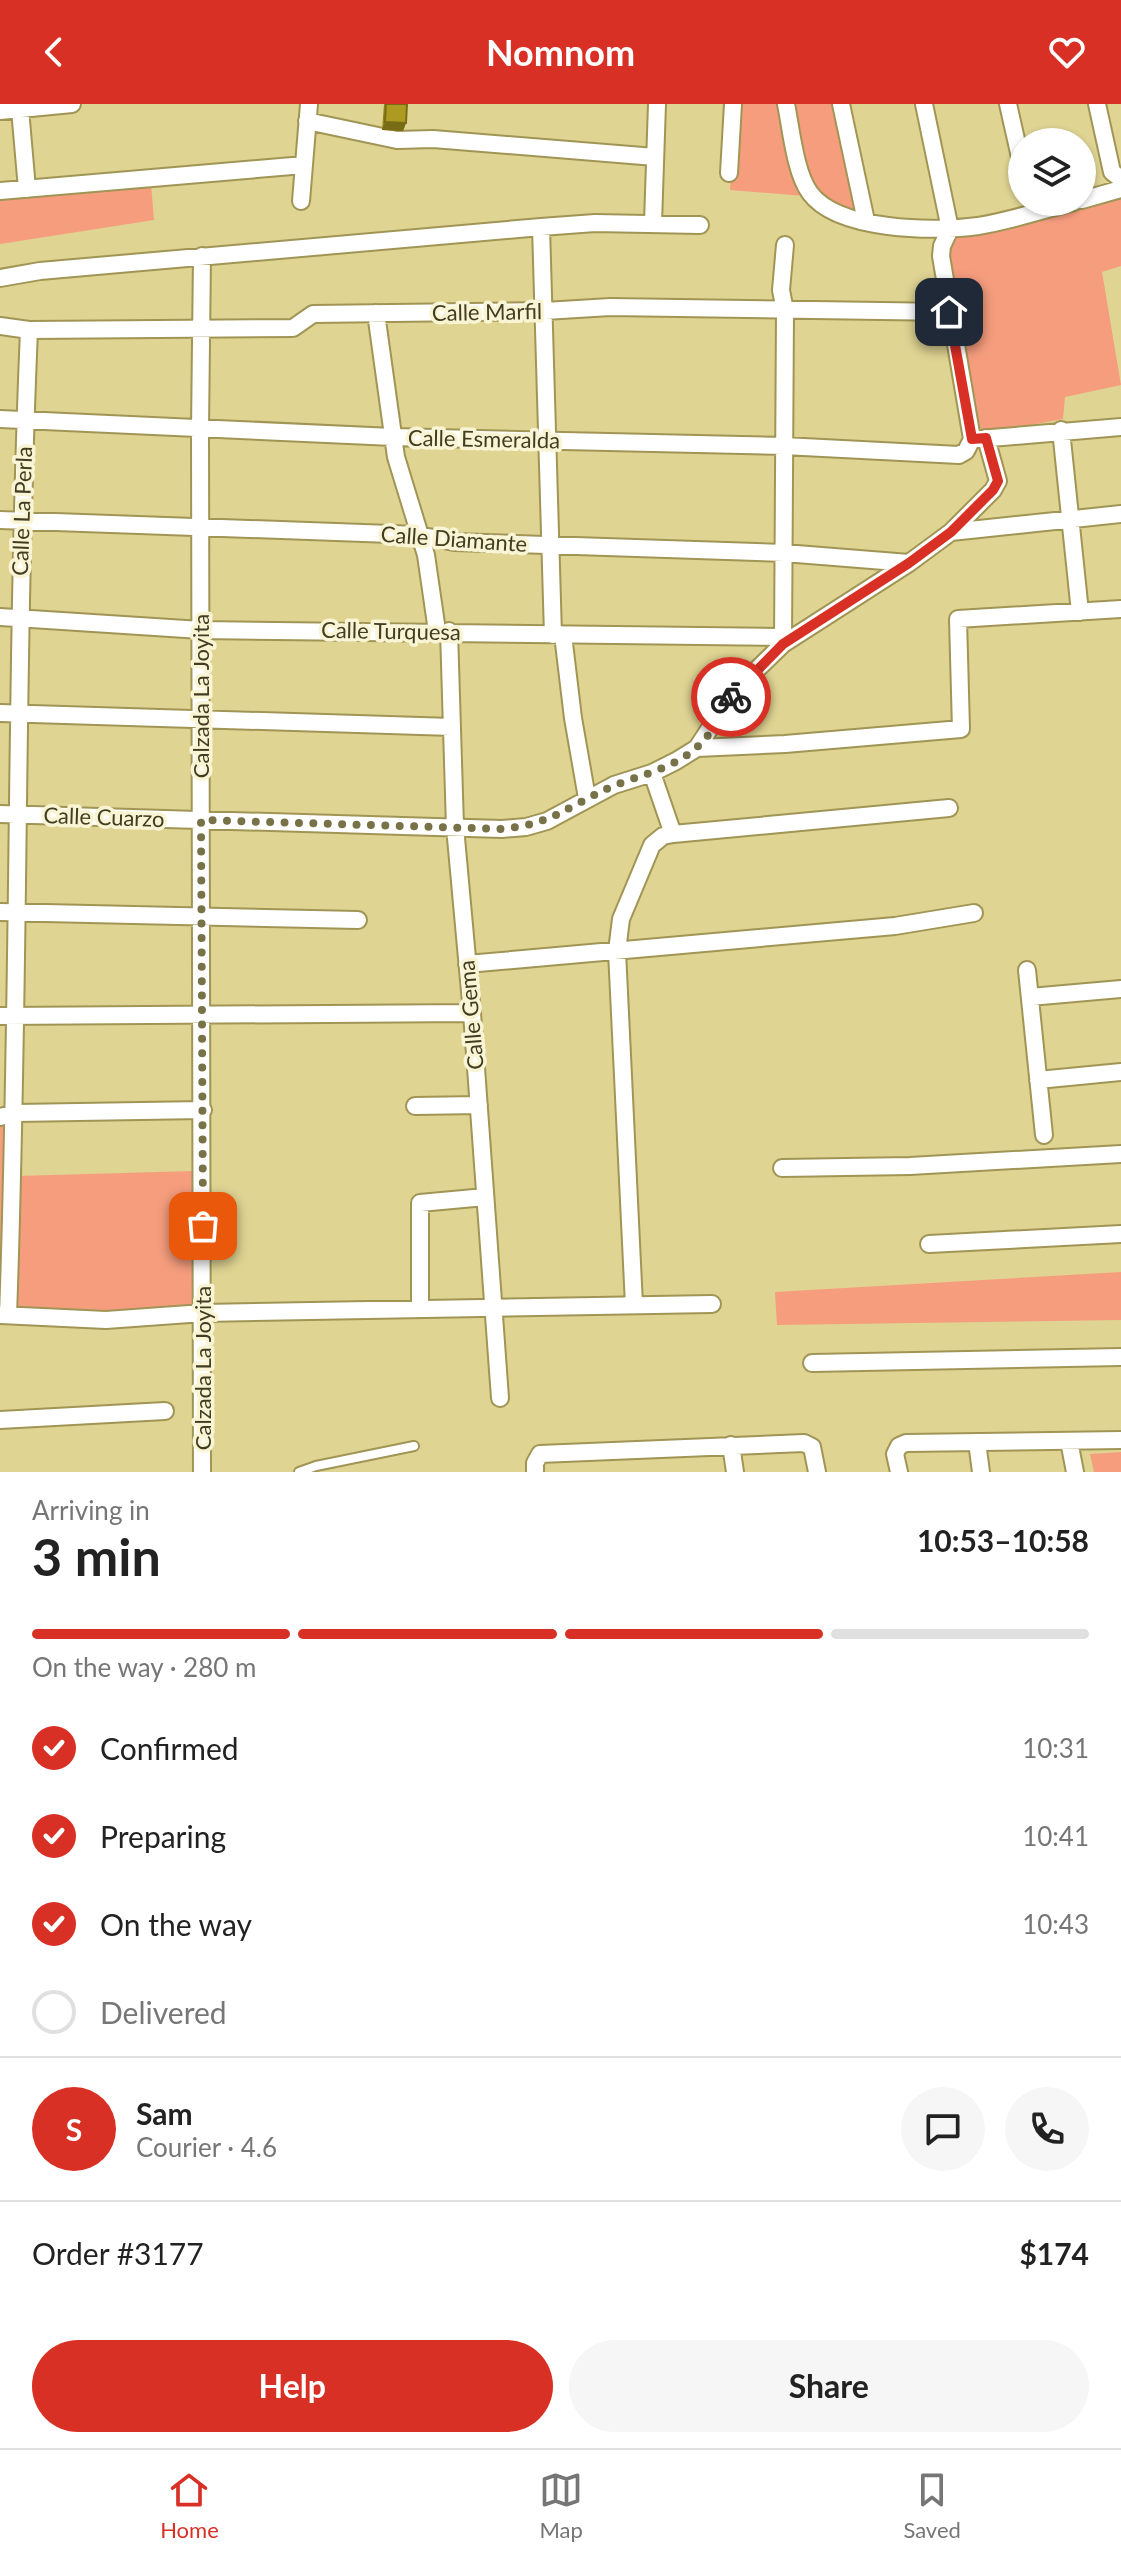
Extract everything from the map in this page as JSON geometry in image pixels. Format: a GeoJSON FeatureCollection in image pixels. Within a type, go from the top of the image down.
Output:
{"type":"FeatureCollection","features":[{"type":"Feature","properties":{"kind":"street"},"geometry":{"type":"LineString","coordinates":[[0,111],[72,104]]}},
{"type":"Feature","properties":{"kind":"street"},"geometry":{"type":"LineString","coordinates":[[653,223],[657,104]]}},
{"type":"Feature","properties":{"kind":"street"},"geometry":{"type":"LineString","coordinates":[[729,173],[733,104]]}},
{"type":"Feature","properties":{"kind":"street"},"geometry":{"type":"LineString","coordinates":[[786,104],[803,182],[810,193],[833,213],[866,221],[950,229],[981,225],[1008,216]]}},
{"type":"Feature","properties":{"kind":"street"},"geometry":{"type":"LineString","coordinates":[[841,104],[866,221]]}},
{"type":"Feature","properties":{"kind":"street"},"geometry":{"type":"LineString","coordinates":[[924,104],[950,229],[941,256],[975,443]]}},
{"type":"Feature","properties":{"kind":"street"},"geometry":{"type":"LineString","coordinates":[[1008,104],[1013,128]]}},
{"type":"Feature","properties":{"kind":"street"},"geometry":{"type":"LineString","coordinates":[[1097,104],[1112,172],[1121,179]]}},
{"type":"Feature","properties":{"kind":"street"},"geometry":{"type":"LineString","coordinates":[[20,109],[27,189]]}},
{"type":"Feature","properties":{"kind":"street"},"geometry":{"type":"LineString","coordinates":[[301,201],[308,112],[397,140],[433,139],[655,157]]}},
{"type":"Feature","properties":{"kind":"street"},"geometry":{"type":"LineString","coordinates":[[0,191],[304,165]]}},
{"type":"Feature","properties":{"kind":"street"},"geometry":{"type":"LineString","coordinates":[[1096,196],[1121,189]]}},
{"type":"Feature","properties":{"kind":"street"},"geometry":{"type":"LineString","coordinates":[[0,278],[40,271],[541,227],[653,223],[700,225]]}},
{"type":"Feature","properties":{"kind":"street"},"geometry":{"type":"LineString","coordinates":[[541,227],[549,439],[549,545],[558,635],[587,798]]}},
{"type":"Feature","properties":{"kind":"street"},"geometry":{"type":"LineString","coordinates":[[783,641],[785,311],[781,290],[785,245]]}},
{"type":"Feature","properties":{"kind":"street","name":"Calzada La Joyita"},"geometry":{"type":"LineString","coordinates":[[202,256],[202,1472]]}},
{"type":"Feature","properties":{"kind":"street","name":"Calle Marfil"},"geometry":{"type":"LineString","coordinates":[[0,326],[29,330],[293,328],[313,314],[545,311],[610,307],[949,312]]}},
{"type":"Feature","properties":{"kind":"street","name":"Calle Gema"},"geometry":{"type":"LineString","coordinates":[[376,313],[402,482],[443,631],[452,727],[455,827],[500,1398]]}},
{"type":"Feature","properties":{"kind":"street","name":"Calle La Perla"},"geometry":{"type":"LineString","coordinates":[[4,1315],[8,1115],[8,814],[19,715],[19,618],[29,330]]}},
{"type":"Feature","properties":{"kind":"street","name":"Calle Esmeralda"},"geometry":{"type":"LineString","coordinates":[[0,419],[393,437],[784,446],[959,455],[975,443],[1061,430],[1121,427]]}},
{"type":"Feature","properties":{"kind":"street"},"geometry":{"type":"LineString","coordinates":[[1061,430],[1080,612]]}},
{"type":"Feature","properties":{"kind":"street","name":"Calle Cuarzo"},"geometry":{"type":"LineString","coordinates":[[8,814],[502,829],[526,827],[558,815],[587,798],[652,773],[697,748],[733,693],[783,641],[909,563],[951,532],[993,490],[998,481],[975,443]]}},
{"type":"Feature","properties":{"kind":"street"},"geometry":{"type":"LineString","coordinates":[[951,532],[1121,514]]}},
{"type":"Feature","properties":{"kind":"street","name":"Calle Diamante"},"geometry":{"type":"LineString","coordinates":[[0,520],[418,535],[454,542],[784,553],[909,563]]}},
{"type":"Feature","properties":{"kind":"street"},"geometry":{"type":"LineString","coordinates":[[697,748],[961,729],[958,619],[1121,609]]}},
{"type":"Feature","properties":{"kind":"street","name":"Calle Turquesa"},"geometry":{"type":"LineString","coordinates":[[0,617],[201,630],[443,631],[783,641]]}},
{"type":"Feature","properties":{"kind":"street"},"geometry":{"type":"LineString","coordinates":[[0,713],[452,727]]}},
{"type":"Feature","properties":{"kind":"street"},"geometry":{"type":"LineString","coordinates":[[652,773],[673,834]]}},
{"type":"Feature","properties":{"kind":"street"},"geometry":{"type":"LineString","coordinates":[[634,1305],[617,951],[621,919],[648,852],[663,836],[673,834],[949,808]]}},
{"type":"Feature","properties":{"kind":"street"},"geometry":{"type":"LineString","coordinates":[[8,912],[358,920]]}},
{"type":"Feature","properties":{"kind":"street"},"geometry":{"type":"LineString","coordinates":[[467,964],[895,926],[974,913]]}},
{"type":"Feature","properties":{"kind":"street"},"geometry":{"type":"LineString","coordinates":[[1027,970],[1044,1135]]}},
{"type":"Feature","properties":{"kind":"street"},"geometry":{"type":"LineString","coordinates":[[1030,997],[1121,989]]}},
{"type":"Feature","properties":{"kind":"street"},"geometry":{"type":"LineString","coordinates":[[8,1016],[472,1013]]}},
{"type":"Feature","properties":{"kind":"street"},"geometry":{"type":"LineString","coordinates":[[1038,1080],[1121,1072]]}},
{"type":"Feature","properties":{"kind":"street"},"geometry":{"type":"LineString","coordinates":[[415,1106],[479,1105]]}},
{"type":"Feature","properties":{"kind":"street"},"geometry":{"type":"LineString","coordinates":[[8,1115],[203,1110]]}},
{"type":"Feature","properties":{"kind":"street"},"geometry":{"type":"LineString","coordinates":[[782,1168],[910,1166],[1121,1154]]}},
{"type":"Feature","properties":{"kind":"street"},"geometry":{"type":"LineString","coordinates":[[420,1308],[420,1203],[485,1197]]}},
{"type":"Feature","properties":{"kind":"street"},"geometry":{"type":"LineString","coordinates":[[929,1244],[1121,1234]]}},
{"type":"Feature","properties":{"kind":"street"},"geometry":{"type":"LineString","coordinates":[[4,1315],[106,1320],[203,1313],[712,1304]]}},
{"type":"Feature","properties":{"kind":"street"},"geometry":{"type":"LineString","coordinates":[[812,1363],[1121,1357]]}},
{"type":"Feature","properties":{"kind":"street"},"geometry":{"type":"LineString","coordinates":[[0,1420],[165,1411]]}},
{"type":"Feature","properties":{"kind":"street"},"geometry":{"type":"LineString","coordinates":[[899,1472],[895,1454],[902,1444],[1121,1440]]}},
{"type":"Feature","properties":{"kind":"street"},"geometry":{"type":"LineString","coordinates":[[1069,1441],[1075,1472]]}},
{"type":"Feature","properties":{"kind":"street"},"geometry":{"type":"LineString","coordinates":[[977,1442],[981,1472]]}},
{"type":"Feature","properties":{"kind":"street"},"geometry":{"type":"LineString","coordinates":[[535,1472],[535,1463],[540,1454],[808,1444],[812,1447],[817,1472]]}},
{"type":"Feature","properties":{"kind":"street"},"geometry":{"type":"LineString","coordinates":[[731,1445],[735,1472]]}},
{"type":"Feature","properties":{"kind":"lane"},"geometry":{"type":"LineString","coordinates":[[299,1472],[414,1446]]}},
{"type":"Feature","properties":{"kind":"shaded area"},"geometry":{"type":"Polygon","coordinates":[[[736,104],[784,104],[805,196],[730,190],[736,104]]]}},
{"type":"Feature","properties":{"kind":"shaded area"},"geometry":{"type":"Polygon","coordinates":[[[789,104],[837,104],[862,216],[840,211],[806,181],[789,104]]]}},
{"type":"Feature","properties":{"kind":"shaded area"},"geometry":{"type":"Polygon","coordinates":[[[151,184],[154,220],[0,244],[0,194],[151,184]]]}},
{"type":"Feature","properties":{"kind":"shaded area"},"geometry":{"type":"Polygon","coordinates":[[[1121,195],[1121,266],[1102,272],[1121,385],[1065,397],[1063,419],[977,435],[946,250],[954,233],[1029,216],[1096,216],[1096,201],[1121,195]]]}},
{"type":"Feature","properties":{"kind":"shaded area"},"geometry":{"type":"Polygon","coordinates":[[[0,1121],[7,1121],[0,1306],[0,1121]]]}},
{"type":"Feature","properties":{"kind":"shaded area"},"geometry":{"type":"Polygon","coordinates":[[[194,1171],[198,1308],[105,1317],[13,1311],[17,1176],[194,1171]]]}},
{"type":"Feature","properties":{"kind":"shaded area"},"geometry":{"type":"Polygon","coordinates":[[[1121,1272],[1121,1320],[777,1325],[775,1292],[1121,1272]]]}},
{"type":"Feature","properties":{"kind":"shaded area"},"geometry":{"type":"Polygon","coordinates":[[[1121,1452],[1121,1472],[1094,1472],[1090,1454],[1121,1452]]]}},
{"type":"Feature","properties":{"kind":"building"},"geometry":{"type":"Polygon","coordinates":[[[386,104],[407,104],[406,123],[385,122],[386,104]]]}},
{"type":"Feature","properties":{"kind":"way so far"},"geometry":{"type":"LineString","coordinates":[[203,1226],[201,820],[502,829],[526,827],[547,821],[614,785],[652,773],[697,748],[731,697]]}},
{"type":"Feature","properties":{"kind":"route"},"geometry":{"type":"LineString","coordinates":[[731,697],[783,644],[909,563],[951,532],[993,490],[998,481],[986,438],[972,439],[949,312]]}}]}
